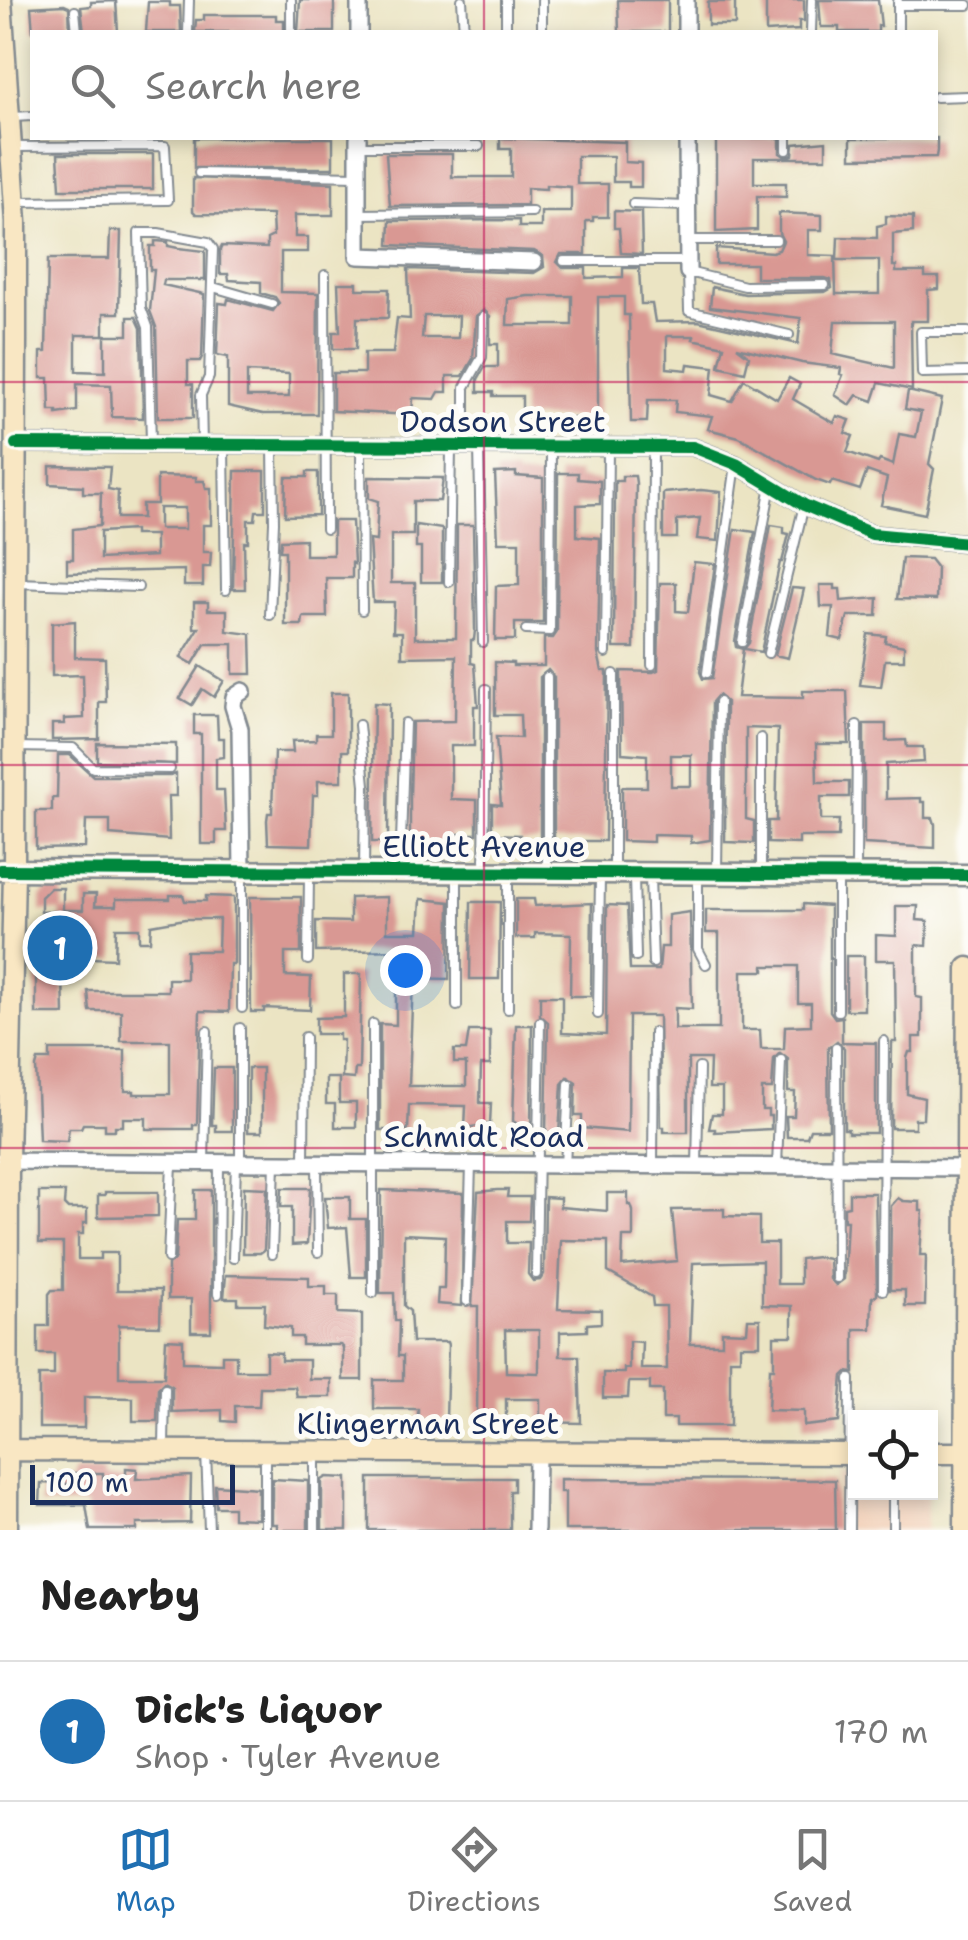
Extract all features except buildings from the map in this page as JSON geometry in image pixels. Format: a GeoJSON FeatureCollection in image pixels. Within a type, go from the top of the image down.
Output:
{"type":"FeatureCollection","features":[{"type":"Feature","properties":{"kind":"main road"},"geometry":{"type":"LineString","coordinates":[[1,0],[14,202],[8,339],[16,444],[8,519],[10,757],[4,1162],[7,1530]]}},
{"type":"Feature","properties":{"kind":"main road","name":"Elliott Avenue"},"geometry":{"type":"LineString","coordinates":[[7,870],[968,876]]}},
{"type":"Feature","properties":{"kind":"main road"},"geometry":{"type":"LineString","coordinates":[[965,1530],[968,968]]}},
{"type":"Feature","properties":{"kind":"main road","name":"Klingerman Street"},"geometry":{"type":"LineString","coordinates":[[4,1450],[848,1454]]}},
{"type":"Feature","properties":{"kind":"main road"},"geometry":{"type":"LineString","coordinates":[[938,1453],[967,1453]]}},
{"type":"Feature","properties":{"kind":"street"},"geometry":{"type":"LineString","coordinates":[[359,0],[359,30]]}},
{"type":"Feature","properties":{"kind":"street"},"geometry":{"type":"LineString","coordinates":[[686,0],[686,30]]}},
{"type":"Feature","properties":{"kind":"street"},"geometry":{"type":"LineString","coordinates":[[686,140],[688,267]]}},
{"type":"Feature","properties":{"kind":"street"},"geometry":{"type":"LineString","coordinates":[[358,142],[358,256],[534,262]]}},
{"type":"Feature","properties":{"kind":"street","name":"Dodson Street"},"geometry":{"type":"LineString","coordinates":[[16,444],[693,447],[736,464],[804,505],[872,534],[968,544]]}},
{"type":"Feature","properties":{"kind":"street"},"geometry":{"type":"LineString","coordinates":[[242,691],[234,698],[233,706],[240,729],[242,870]]}},
{"type":"Feature","properties":{"kind":"street","name":"Schmidt Road"},"geometry":{"type":"LineString","coordinates":[[4,1162],[968,1168]]}},
{"type":"Feature","properties":{"kind":"street"},"geometry":{"type":"LineString","coordinates":[[536,1530],[537,1454]]}},
{"type":"Feature","properties":{"kind":"lane"},"geometry":{"type":"LineString","coordinates":[[188,30],[189,0]]}},
{"type":"Feature","properties":{"kind":"lane"},"geometry":{"type":"LineString","coordinates":[[291,0],[291,30]]}},
{"type":"Feature","properties":{"kind":"lane"},"geometry":{"type":"LineString","coordinates":[[462,0],[464,30]]}},
{"type":"Feature","properties":{"kind":"lane"},"geometry":{"type":"LineString","coordinates":[[506,0],[506,30]]}},
{"type":"Feature","properties":{"kind":"lane"},"geometry":{"type":"LineString","coordinates":[[542,0],[542,30]]}},
{"type":"Feature","properties":{"kind":"lane"},"geometry":{"type":"LineString","coordinates":[[811,30],[812,0]]}},
{"type":"Feature","properties":{"kind":"lane"},"geometry":{"type":"LineString","coordinates":[[898,30],[898,2],[968,5]]}},
{"type":"Feature","properties":{"kind":"lane"},"geometry":{"type":"LineString","coordinates":[[75,10],[76,30]]}},
{"type":"Feature","properties":{"kind":"lane"},"geometry":{"type":"LineString","coordinates":[[938,97],[968,96]]}},
{"type":"Feature","properties":{"kind":"lane"},"geometry":{"type":"LineString","coordinates":[[5,105],[30,115]]}},
{"type":"Feature","properties":{"kind":"lane"},"geometry":{"type":"LineString","coordinates":[[787,140],[787,150]]}},
{"type":"Feature","properties":{"kind":"lane"},"geometry":{"type":"LineString","coordinates":[[358,142],[480,146]]}},
{"type":"Feature","properties":{"kind":"lane"},"geometry":{"type":"LineString","coordinates":[[11,147],[165,146],[168,200],[14,202]]}},
{"type":"Feature","properties":{"kind":"lane"},"geometry":{"type":"LineString","coordinates":[[200,173],[358,176]]}},
{"type":"Feature","properties":{"kind":"lane"},"geometry":{"type":"LineString","coordinates":[[633,204],[687,206]]}},
{"type":"Feature","properties":{"kind":"lane"},"geometry":{"type":"LineString","coordinates":[[357,214],[532,212]]}},
{"type":"Feature","properties":{"kind":"lane"},"geometry":{"type":"LineString","coordinates":[[151,446],[148,327],[141,308],[139,233],[208,242],[213,250],[209,377],[201,395],[202,446]]}},
{"type":"Feature","properties":{"kind":"lane"},"geometry":{"type":"LineString","coordinates":[[688,240],[776,240]]}},
{"type":"Feature","properties":{"kind":"lane"},"geometry":{"type":"LineString","coordinates":[[564,261],[688,267],[745,286],[825,285]]}},
{"type":"Feature","properties":{"kind":"lane"},"geometry":{"type":"LineString","coordinates":[[688,267],[690,311],[789,334]]}},
{"type":"Feature","properties":{"kind":"lane"},"geometry":{"type":"LineString","coordinates":[[325,275],[326,529]]}},
{"type":"Feature","properties":{"kind":"lane"},"geometry":{"type":"LineString","coordinates":[[213,288],[272,304]]}},
{"type":"Feature","properties":{"kind":"lane"},"geometry":{"type":"LineString","coordinates":[[483,317],[482,357],[465,387],[465,447],[483,642]]}},
{"type":"Feature","properties":{"kind":"lane"},"geometry":{"type":"LineString","coordinates":[[968,332],[921,332],[922,373],[968,372]]}},
{"type":"Feature","properties":{"kind":"lane"},"geometry":{"type":"LineString","coordinates":[[224,447],[226,590]]}},
{"type":"Feature","properties":{"kind":"lane"},"geometry":{"type":"LineString","coordinates":[[270,614],[273,447]]}},
{"type":"Feature","properties":{"kind":"lane"},"geometry":{"type":"LineString","coordinates":[[361,447],[362,610]]}},
{"type":"Feature","properties":{"kind":"lane"},"geometry":{"type":"LineString","coordinates":[[449,582],[465,447]]}},
{"type":"Feature","properties":{"kind":"lane"},"geometry":{"type":"LineString","coordinates":[[526,630],[550,631],[551,447]]}},
{"type":"Feature","properties":{"kind":"lane"},"geometry":{"type":"LineString","coordinates":[[606,653],[608,447]]}},
{"type":"Feature","properties":{"kind":"lane"},"geometry":{"type":"LineString","coordinates":[[652,665],[653,447]]}},
{"type":"Feature","properties":{"kind":"lane"},"geometry":{"type":"LineString","coordinates":[[706,673],[736,464]]}},
{"type":"Feature","properties":{"kind":"lane"},"geometry":{"type":"LineString","coordinates":[[742,642],[771,486]]}},
{"type":"Feature","properties":{"kind":"lane"},"geometry":{"type":"LineString","coordinates":[[768,653],[804,505]]}},
{"type":"Feature","properties":{"kind":"lane"},"geometry":{"type":"LineString","coordinates":[[11,590],[138,586]]}},
{"type":"Feature","properties":{"kind":"lane"},"geometry":{"type":"LineString","coordinates":[[614,674],[624,873],[636,957]]}},
{"type":"Feature","properties":{"kind":"lane"},"geometry":{"type":"LineString","coordinates":[[546,872],[547,676]]}},
{"type":"Feature","properties":{"kind":"lane"},"geometry":{"type":"LineString","coordinates":[[484,872],[486,688]]}},
{"type":"Feature","properties":{"kind":"lane"},"geometry":{"type":"LineString","coordinates":[[706,964],[698,950],[719,702]]}},
{"type":"Feature","properties":{"kind":"lane"},"geometry":{"type":"LineString","coordinates":[[400,871],[406,724]]}},
{"type":"Feature","properties":{"kind":"lane"},"geometry":{"type":"LineString","coordinates":[[358,726],[364,785],[364,871]]}},
{"type":"Feature","properties":{"kind":"lane"},"geometry":{"type":"LineString","coordinates":[[838,1011],[857,726]]}},
{"type":"Feature","properties":{"kind":"lane"},"geometry":{"type":"LineString","coordinates":[[761,738],[761,874]]}},
{"type":"Feature","properties":{"kind":"lane"},"geometry":{"type":"LineString","coordinates":[[10,757],[73,748],[94,768],[170,769]]}},
{"type":"Feature","properties":{"kind":"lane"},"geometry":{"type":"LineString","coordinates":[[242,870],[242,1008]]}},
{"type":"Feature","properties":{"kind":"lane"},"geometry":{"type":"LineString","coordinates":[[308,870],[308,960]]}},
{"type":"Feature","properties":{"kind":"lane"},"geometry":{"type":"LineString","coordinates":[[457,872],[458,1006]]}},
{"type":"Feature","properties":{"kind":"lane"},"geometry":{"type":"LineString","coordinates":[[508,872],[508,1009]]}},
{"type":"Feature","properties":{"kind":"lane"},"geometry":{"type":"LineString","coordinates":[[624,873],[653,963]]}},
{"type":"Feature","properties":{"kind":"lane"},"geometry":{"type":"LineString","coordinates":[[598,1014],[624,873]]}},
{"type":"Feature","properties":{"kind":"lane"},"geometry":{"type":"LineString","coordinates":[[536,1274],[540,1022]]}},
{"type":"Feature","properties":{"kind":"lane"},"geometry":{"type":"LineString","coordinates":[[373,1024],[374,1293]]}},
{"type":"Feature","properties":{"kind":"lane"},"geometry":{"type":"LineString","coordinates":[[233,1258],[240,1028]]}},
{"type":"Feature","properties":{"kind":"lane"},"geometry":{"type":"LineString","coordinates":[[207,1031],[218,1294]]}},
{"type":"Feature","properties":{"kind":"lane"},"geometry":{"type":"LineString","coordinates":[[653,1166],[654,1032]]}},
{"type":"Feature","properties":{"kind":"lane"},"geometry":{"type":"LineString","coordinates":[[305,1036],[318,1252]]}},
{"type":"Feature","properties":{"kind":"lane"},"geometry":{"type":"LineString","coordinates":[[883,1290],[884,1041]]}},
{"type":"Feature","properties":{"kind":"lane"},"geometry":{"type":"LineString","coordinates":[[836,1048],[837,1278]]}},
{"type":"Feature","properties":{"kind":"lane"},"geometry":{"type":"LineString","coordinates":[[777,1167],[781,1060]]}},
{"type":"Feature","properties":{"kind":"lane"},"geometry":{"type":"LineString","coordinates":[[697,1166],[699,1068]]}},
{"type":"Feature","properties":{"kind":"lane"},"geometry":{"type":"LineString","coordinates":[[565,1166],[569,1084]]}},
{"type":"Feature","properties":{"kind":"lane"},"geometry":{"type":"LineString","coordinates":[[168,1258],[172,1163]]}},
{"type":"Feature","properties":{"kind":"lane"},"geometry":{"type":"LineString","coordinates":[[272,1254],[275,1164]]}},
{"type":"Feature","properties":{"kind":"lane"},"geometry":{"type":"LineString","coordinates":[[467,1301],[471,1165]]}},
{"type":"Feature","properties":{"kind":"lane"},"geometry":{"type":"LineString","coordinates":[[850,1379],[851,1410]]}},
{"type":"Feature","properties":{"kind":"lane"},"geometry":{"type":"LineString","coordinates":[[163,1452],[165,1389]]}},
{"type":"Feature","properties":{"kind":"lane"},"geometry":{"type":"LineString","coordinates":[[206,1452],[208,1530]]}},
{"type":"Feature","properties":{"kind":"lane"},"geometry":{"type":"LineString","coordinates":[[265,1452],[265,1530]]}},
{"type":"Feature","properties":{"kind":"lane"},"geometry":{"type":"LineString","coordinates":[[314,1530],[315,1453]]}},
{"type":"Feature","properties":{"kind":"lane"},"geometry":{"type":"LineString","coordinates":[[849,1530],[850,1500]]}},
{"type":"Feature","properties":{"kind":"lane"},"geometry":{"type":"LineString","coordinates":[[893,1500],[893,1530]]}},
{"type":"Feature","properties":{"kind":"shaded area"},"geometry":{"type":"Polygon","coordinates":[[[840,1473],[848,1473],[848,1500],[927,1500],[927,1530],[837,1530],[840,1473]]]}},
{"type":"Feature","properties":{"kind":"cycle path"},"geometry":{"type":"LineString","coordinates":[[16,444],[693,447],[736,464],[804,505],[872,534],[968,543]]}},
{"type":"Feature","properties":{"kind":"cycle path"},"geometry":{"type":"LineString","coordinates":[[0,870],[968,875]]}},
{"type":"Feature","properties":{"kind":"place","name":"Dick's Liquor"},"geometry":{"type":"Point","coordinates":[60,948]}}]}
